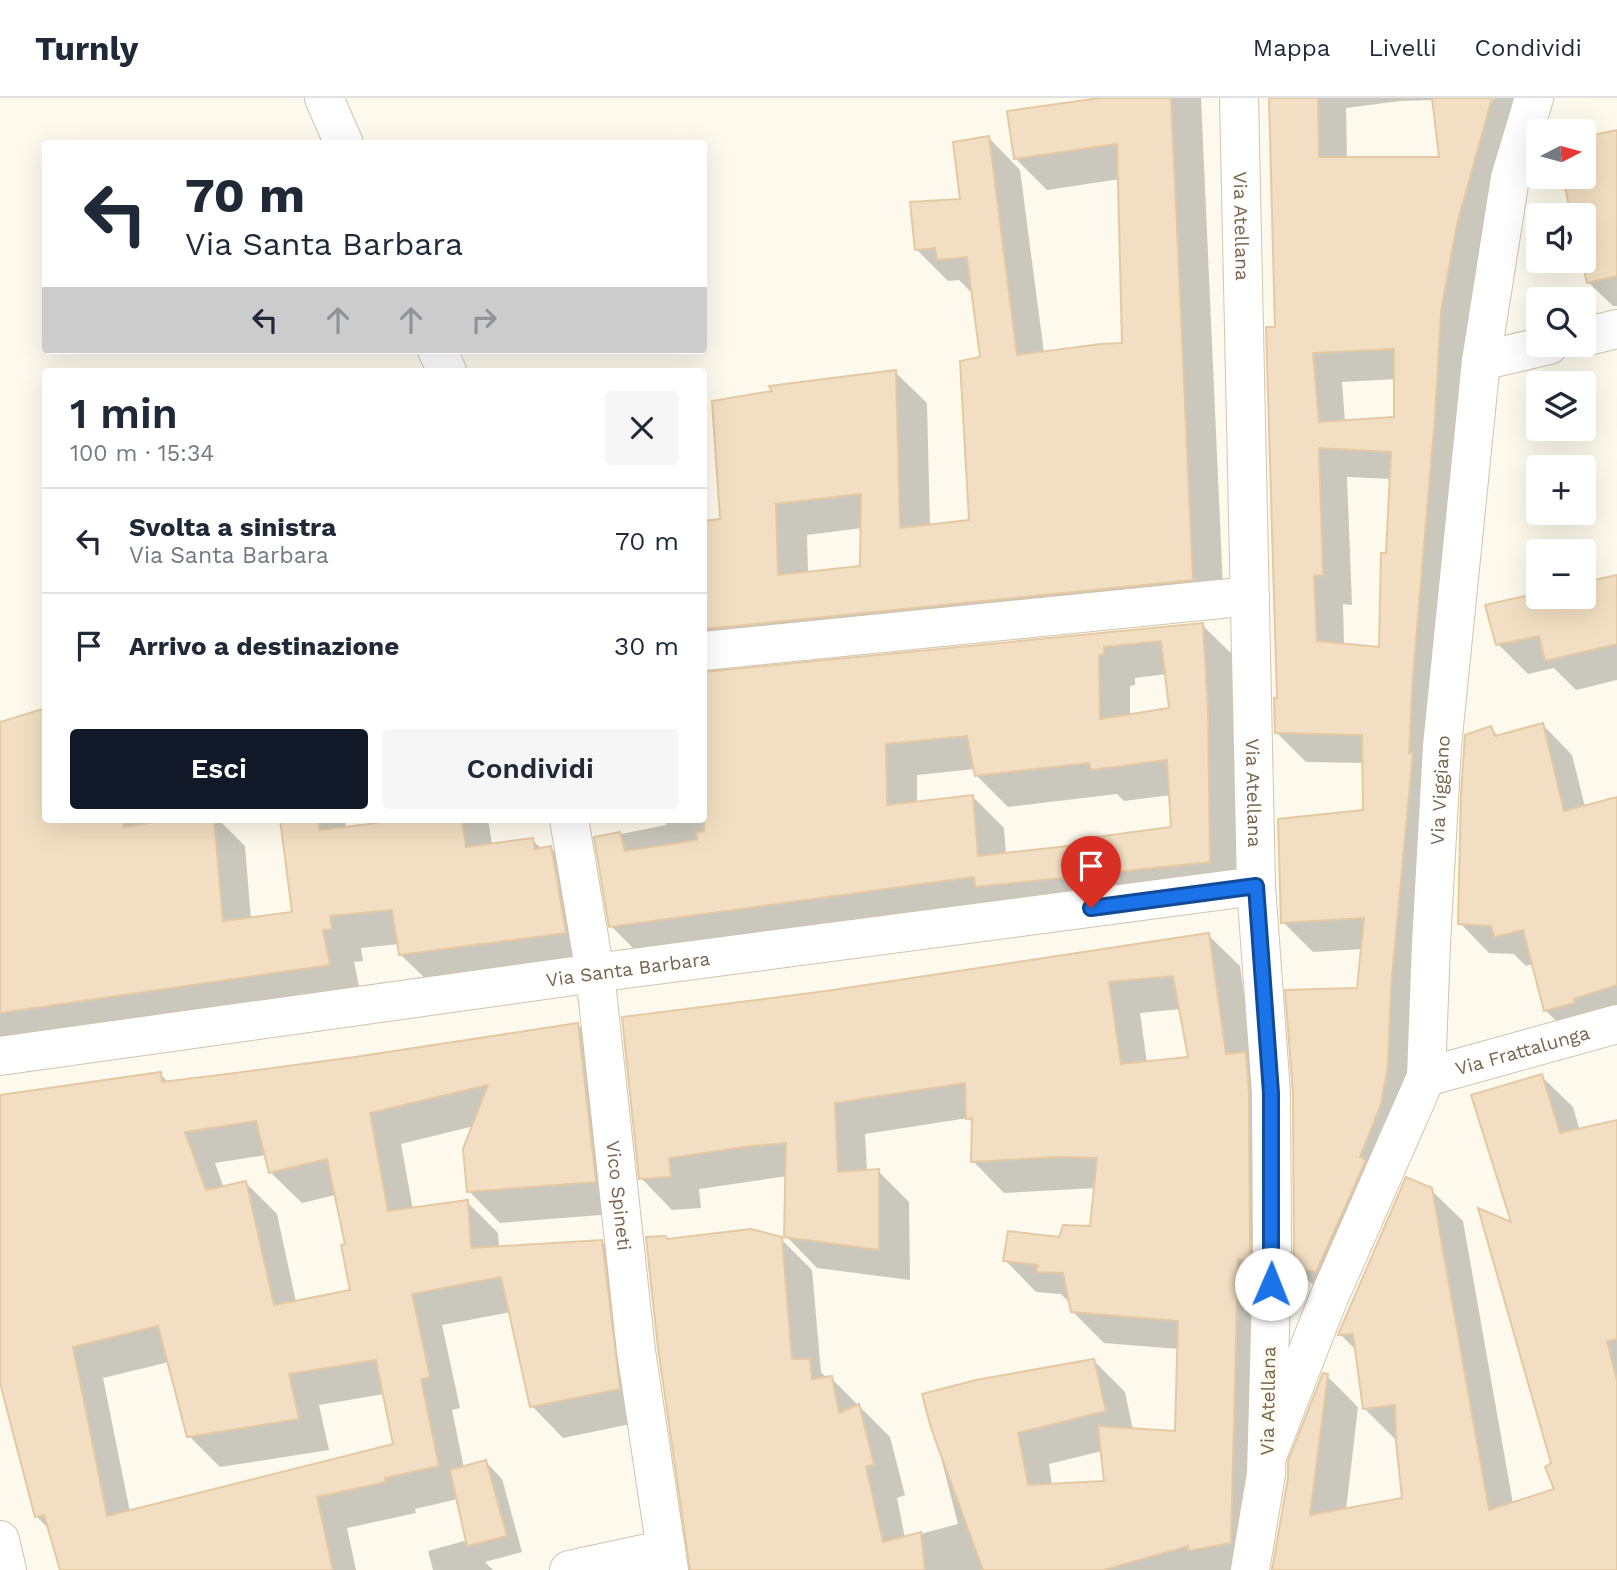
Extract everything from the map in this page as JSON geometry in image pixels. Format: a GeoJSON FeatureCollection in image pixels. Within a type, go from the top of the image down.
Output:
{"type":"FeatureCollection","features":[{"type":"Feature","properties":{"kind":"street"},"geometry":{"type":"LineString","coordinates":[[324,98],[342,140]]}},
{"type":"Feature","properties":{"kind":"street","name":"Via Atellana"},"geometry":{"type":"LineString","coordinates":[[1239,98],[1256,886],[1271,1093],[1272,1259],[1266,1474],[1250,1570]]}},
{"type":"Feature","properties":{"kind":"street","name":"Via Viggiano"},"geometry":{"type":"LineString","coordinates":[[1266,1456],[1327,1302],[1426,1077],[1430,943],[1442,746],[1481,361],[1510,178],[1534,98]]}},
{"type":"Feature","properties":{"kind":"street"},"geometry":{"type":"LineString","coordinates":[[1596,334],[1617,329]]}},
{"type":"Feature","properties":{"kind":"street"},"geometry":{"type":"LineString","coordinates":[[1481,361],[1526,350]]}},
{"type":"Feature","properties":{"kind":"street"},"geometry":{"type":"LineString","coordinates":[[707,651],[1250,596]]}},
{"type":"Feature","properties":{"kind":"street","name":"Vico Spineti"},"geometry":{"type":"LineString","coordinates":[[570,823],[595,973],[636,1351],[668,1560]]}},
{"type":"Feature","properties":{"kind":"street","name":"Via Santa Barbara"},"geometry":{"type":"LineString","coordinates":[[0,1056],[595,973],[1256,886]]}},
{"type":"Feature","properties":{"kind":"street","name":"Via Frattalunga"},"geometry":{"type":"LineString","coordinates":[[1426,1077],[1617,1024]]}},
{"type":"Feature","properties":{"kind":"street"},"geometry":{"type":"LineString","coordinates":[[0,1540],[7,1570]]}},
{"type":"Feature","properties":{"kind":"street"},"geometry":{"type":"LineString","coordinates":[[569,1570],[668,1560]]}},
{"type":"Feature","properties":{"kind":"building"},"geometry":{"type":"Polygon","coordinates":[[[1100,98],[1171,98],[1193,580],[707,629],[707,521],[720,519],[712,401],[772,391],[769,386],[896,370],[900,528],[969,520],[960,361],[980,357],[967,257],[937,260],[935,248],[915,250],[910,202],[960,199],[953,142],[989,136],[1017,355],[1122,343],[1117,144],[1014,159],[1007,111],[1100,98]],[[861,494],[776,504],[778,575],[860,566],[861,494]]]}},
{"type":"Feature","properties":{"kind":"building"},"geometry":{"type":"Polygon","coordinates":[[[1269,98],[1318,98],[1319,157],[1439,157],[1432,98],[1492,98],[1457,224],[1441,311],[1435,417],[1413,675],[1409,753],[1413,752],[1391,987],[1388,1065],[1381,1104],[1360,1157],[1366,1160],[1316,1272],[1294,1268],[1293,1093],[1285,990],[1357,988],[1364,918],[1281,923],[1278,819],[1363,810],[1362,735],[1275,733],[1274,698],[1277,698],[1266,327],[1275,327],[1269,98]],[[1394,349],[1313,353],[1319,422],[1394,417],[1394,349]],[[1319,448],[1323,576],[1314,575],[1317,641],[1379,647],[1381,553],[1386,553],[1391,452],[1319,448]]]}},
{"type":"Feature","properties":{"kind":"building"},"geometry":{"type":"Polygon","coordinates":[[[1617,130],[1617,276],[1587,283],[1585,273],[1596,273],[1596,203],[1568,203],[1565,189],[1596,189],[1596,134],[1617,130]]]}},
{"type":"Feature","properties":{"kind":"building"},"geometry":{"type":"Polygon","coordinates":[[[1617,575],[1617,644],[1545,661],[1539,636],[1496,645],[1485,605],[1526,596],[1526,609],[1596,609],[1596,579],[1617,575]]]}},
{"type":"Feature","properties":{"kind":"building"},"geometry":{"type":"Polygon","coordinates":[[[1203,623],[1208,710],[1210,862],[975,887],[974,877],[609,927],[594,837],[620,832],[625,851],[697,840],[696,832],[704,831],[704,823],[707,823],[707,672],[1203,623]],[[1161,641],[1104,647],[1104,654],[1099,655],[1100,719],[1169,708],[1161,641]],[[967,736],[886,744],[887,805],[973,795],[978,856],[1096,843],[1095,837],[1171,827],[1167,760],[1091,770],[1089,763],[975,776],[967,736]]]}},
{"type":"Feature","properties":{"kind":"building"},"geometry":{"type":"Polygon","coordinates":[[[42,709],[42,823],[124,823],[124,827],[148,823],[214,823],[223,921],[292,912],[281,823],[318,823],[319,830],[378,823],[463,823],[466,847],[533,838],[535,849],[551,846],[566,933],[399,955],[392,910],[330,916],[332,929],[323,930],[330,965],[0,1013],[0,722],[42,709]]]}},
{"type":"Feature","properties":{"kind":"building"},"geometry":{"type":"Polygon","coordinates":[[[1543,723],[1564,811],[1617,797],[1617,985],[1574,999],[1575,1003],[1544,1011],[1523,930],[1494,937],[1491,926],[1458,924],[1465,735],[1491,726],[1495,736],[1543,723]]]}},
{"type":"Feature","properties":{"kind":"building"},"geometry":{"type":"Polygon","coordinates":[[[1209,933],[1226,1054],[1246,1052],[1249,1094],[1250,1261],[1238,1259],[1231,1543],[1188,1551],[1188,1546],[1104,1570],[983,1570],[931,1428],[922,1394],[976,1380],[1094,1359],[1106,1411],[1018,1433],[1028,1485],[1104,1481],[1098,1426],[1175,1431],[1178,1321],[1071,1312],[1063,1273],[1036,1272],[1038,1265],[1003,1261],[1008,1231],[1059,1237],[1063,1225],[1090,1226],[1097,1158],[1056,1157],[971,1162],[972,1118],[966,1119],[965,1083],[835,1103],[838,1172],[879,1169],[879,1250],[784,1237],[786,1143],[669,1158],[671,1177],[639,1179],[622,1017],[826,991],[1209,933]],[[1173,976],[1109,982],[1121,1064],[1188,1057],[1173,976]]]}},
{"type":"Feature","properties":{"kind":"building"},"geometry":{"type":"Polygon","coordinates":[[[578,1023],[596,1182],[467,1192],[463,1149],[488,1085],[370,1113],[388,1211],[468,1200],[471,1248],[602,1240],[620,1389],[530,1407],[501,1277],[412,1294],[430,1377],[421,1379],[439,1466],[385,1478],[386,1482],[317,1497],[333,1570],[60,1570],[44,1515],[35,1517],[0,1383],[0,1095],[161,1072],[162,1082],[355,1057],[578,1023]],[[256,1121],[185,1132],[206,1190],[246,1181],[274,1305],[350,1290],[341,1245],[345,1244],[327,1159],[269,1173],[256,1121]],[[158,1326],[73,1347],[107,1516],[393,1444],[376,1360],[289,1374],[299,1419],[187,1437],[158,1326]]]}},
{"type":"Feature","properties":{"kind":"building"},"geometry":{"type":"Polygon","coordinates":[[[1542,1074],[1560,1133],[1617,1120],[1617,1339],[1607,1341],[1617,1381],[1617,1570],[1272,1570],[1288,1478],[1288,1461],[1323,1373],[1328,1374],[1310,1515],[1402,1498],[1395,1405],[1363,1409],[1353,1334],[1338,1335],[1406,1177],[1432,1188],[1489,1510],[1554,1489],[1545,1467],[1551,1463],[1478,1208],[1511,1222],[1471,1095],[1542,1074]]]}},
{"type":"Feature","properties":{"kind":"building"},"geometry":{"type":"Polygon","coordinates":[[[751,1229],[782,1237],[792,1359],[810,1359],[812,1379],[832,1376],[839,1413],[859,1404],[874,1464],[866,1467],[883,1542],[921,1532],[925,1570],[690,1570],[658,1348],[646,1237],[666,1236],[667,1239],[751,1229]]]}},
{"type":"Feature","properties":{"kind":"building"},"geometry":{"type":"Polygon","coordinates":[[[486,1460],[507,1536],[467,1546],[450,1470],[486,1460]]]}},
{"type":"Feature","properties":{"kind":"route"},"geometry":{"type":"LineString","coordinates":[[1091,908],[1256,886],[1271,1093],[1271,1284]]}}]}
